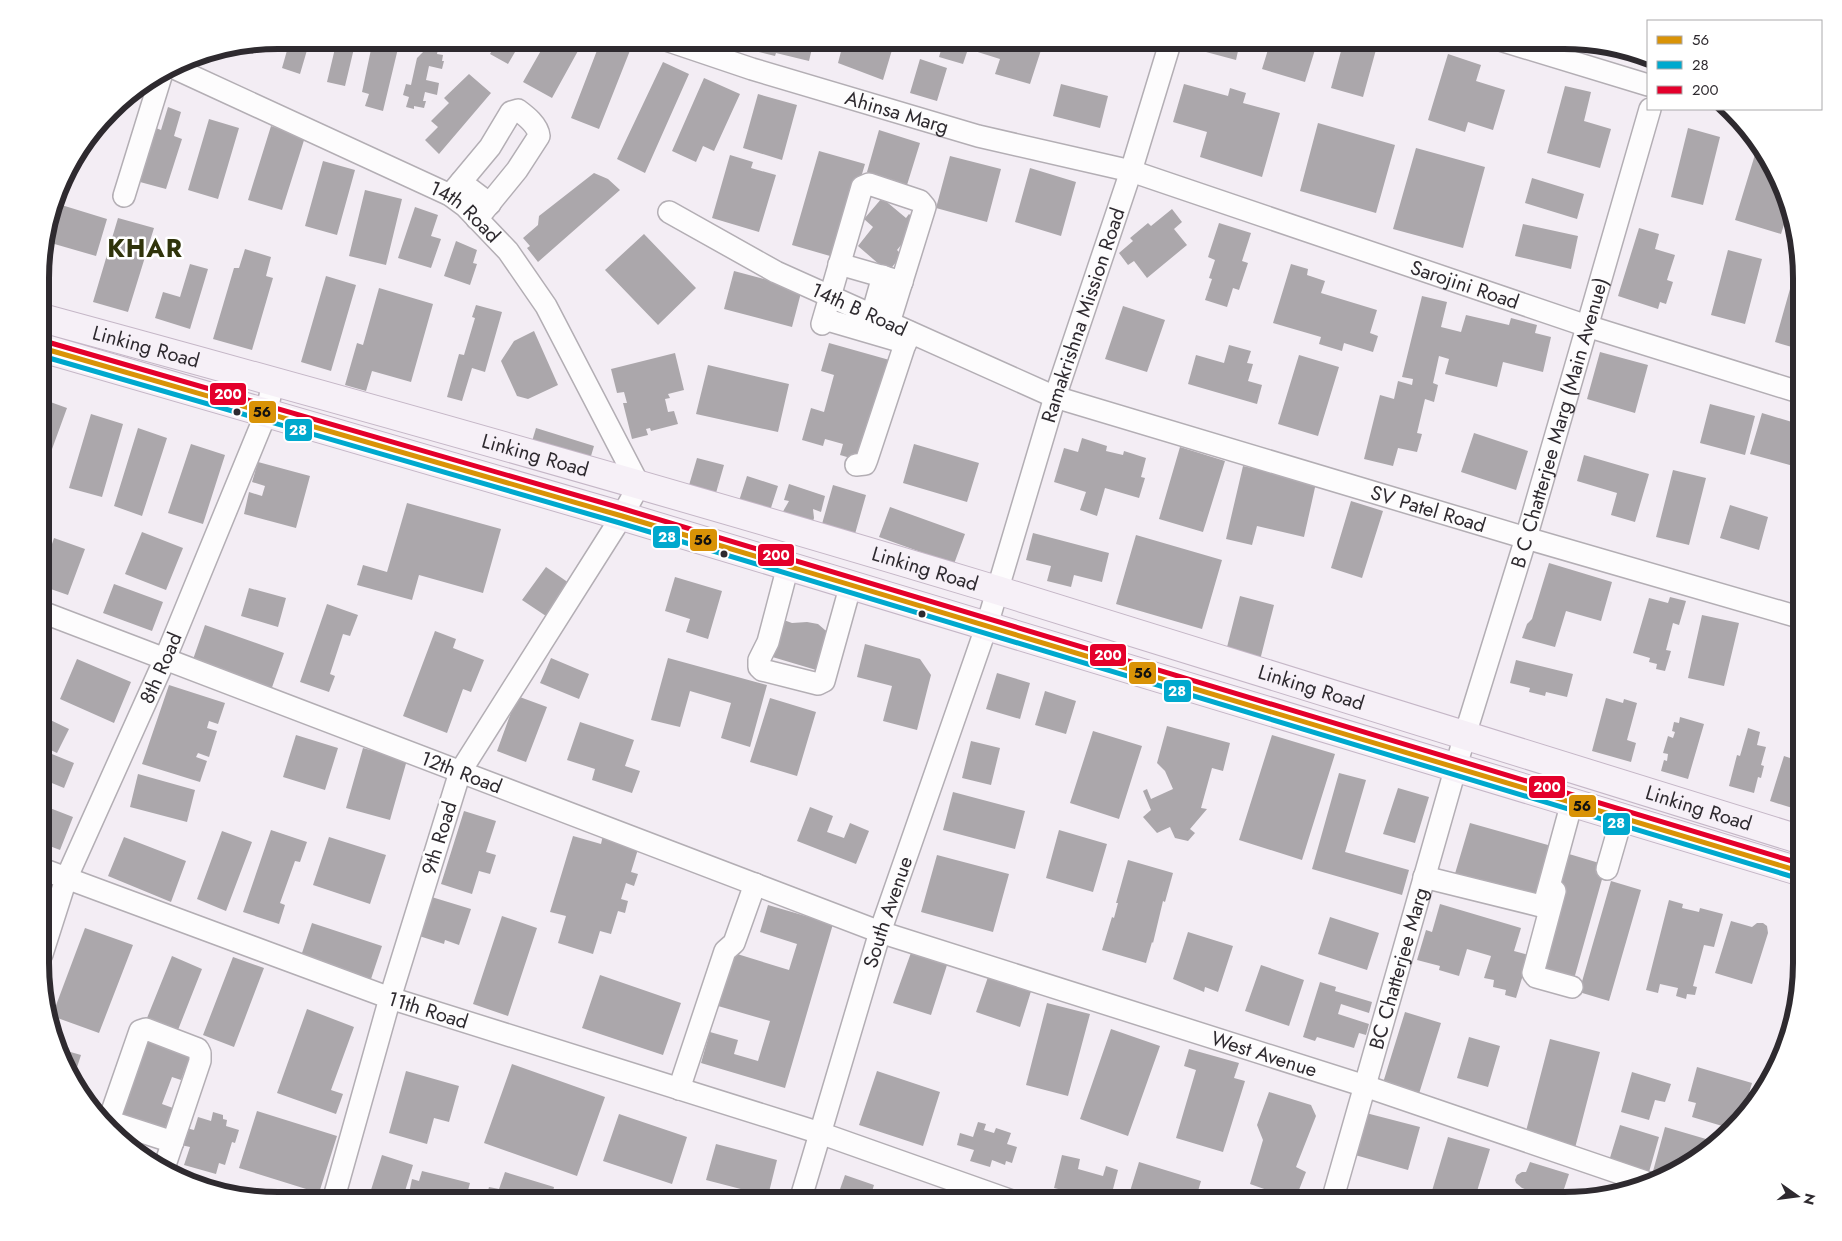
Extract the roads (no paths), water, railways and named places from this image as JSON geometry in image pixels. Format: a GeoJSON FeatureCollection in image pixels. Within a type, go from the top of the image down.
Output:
{"type":"FeatureCollection","features":[{"type":"Feature","properties":{"kind":"main road","name":"Linking Road"},"geometry":{"type":"LineString","coordinates":[[49,320],[273,381],[639,485],[998,591],[1793,837]]}},
{"type":"Feature","properties":{"kind":"main road","name":"Linking Road"},"geometry":{"type":"LineString","coordinates":[[49,350],[267,411],[851,584],[1793,869]]}},
{"type":"Feature","properties":{"kind":"street","name":"Ahinsa Marg"},"geometry":{"type":"LineString","coordinates":[[693,49],[752,69],[978,136],[1131,171]]}},
{"type":"Feature","properties":{"kind":"street","name":"Ramakrishna Mission Road"},"geometry":{"type":"LineString","coordinates":[[987,625],[1055,397],[1131,171],[1168,49]]}},
{"type":"Feature","properties":{"kind":"street"},"geometry":{"type":"LineString","coordinates":[[1530,49],[1647,84]]}},
{"type":"Feature","properties":{"kind":"street","name":"14th Road"},"geometry":{"type":"LineString","coordinates":[[180,70],[470,200],[546,306],[639,485]]}},
{"type":"Feature","properties":{"kind":"street"},"geometry":{"type":"LineString","coordinates":[[124,196],[160,81]]}},
{"type":"Feature","properties":{"kind":"street","name":"B C Chatterjee Marg (Main Avenue)"},"geometry":{"type":"LineString","coordinates":[[1465,735],[1526,538],[1650,110]]}},
{"type":"Feature","properties":{"kind":"street","name":"Sarojini Road"},"geometry":{"type":"LineString","coordinates":[[1131,171],[1587,326],[1793,390]]}},
{"type":"Feature","properties":{"kind":"street"},"geometry":{"type":"LineString","coordinates":[[856,464],[865,464],[908,337],[823,322],[862,187],[865,185],[872,185],[920,201],[925,207],[892,279],[880,319]]}},
{"type":"Feature","properties":{"kind":"street","name":"14th B Road"},"geometry":{"type":"LineString","coordinates":[[669,212],[776,272],[880,319],[908,337],[1055,397]]}},
{"type":"Feature","properties":{"kind":"street"},"geometry":{"type":"LineString","coordinates":[[839,264],[892,279]]}},
{"type":"Feature","properties":{"kind":"street","name":"8th Road"},"geometry":{"type":"LineString","coordinates":[[49,932],[66,879],[166,659],[267,411],[273,381]]}},
{"type":"Feature","properties":{"kind":"street","name":"SV Patel Road"},"geometry":{"type":"LineString","coordinates":[[1055,397],[1526,538],[1793,615]]}},
{"type":"Feature","properties":{"kind":"street","name":"9th Road"},"geometry":{"type":"LineString","coordinates":[[335,1192],[390,998],[460,772],[622,516],[639,485]]}},
{"type":"Feature","properties":{"kind":"street"},"geometry":{"type":"LineString","coordinates":[[788,566],[768,642],[758,660],[759,667],[762,670],[818,684],[824,681],[851,584]]}},
{"type":"Feature","properties":{"kind":"street","name":"12th Road"},"geometry":{"type":"LineString","coordinates":[[49,615],[880,932]]}},
{"type":"Feature","properties":{"kind":"street","name":"South Avenue"},"geometry":{"type":"LineString","coordinates":[[803,1192],[880,932],[987,625]]}},
{"type":"Feature","properties":{"kind":"street","name":"BC Chatterjee Marg"},"geometry":{"type":"LineString","coordinates":[[1335,1192],[1465,735]]}},
{"type":"Feature","properties":{"kind":"street"},"geometry":{"type":"LineString","coordinates":[[1424,877],[1541,906],[1545,901],[1575,803]]}},
{"type":"Feature","properties":{"kind":"street"},"geometry":{"type":"LineString","coordinates":[[1572,987],[1536,977],[1533,973],[1575,803]]}},
{"type":"Feature","properties":{"kind":"street"},"geometry":{"type":"LineString","coordinates":[[1607,869],[1622,817]]}},
{"type":"Feature","properties":{"kind":"street","name":"11th Road"},"geometry":{"type":"LineString","coordinates":[[49,872],[390,998],[820,1133],[987,1192]]}},
{"type":"Feature","properties":{"kind":"street"},"geometry":{"type":"LineString","coordinates":[[679,1089],[724,951],[734,943],[755,884]]}},
{"type":"Feature","properties":{"kind":"street","name":"West Avenue"},"geometry":{"type":"LineString","coordinates":[[880,932],[1365,1086],[1639,1180]]}},
{"type":"Feature","properties":{"kind":"street"},"geometry":{"type":"LineString","coordinates":[[109,1118],[140,1031],[146,1029],[193,1046],[200,1053],[200,1061],[166,1163]]}},
{"type":"Feature","properties":{"kind":"street"},"geometry":{"type":"LineString","coordinates":[[115,1124],[173,1142]]}},
{"type":"Feature","properties":{"kind":"district","name":"KHAR"},"geometry":{"type":"Point","coordinates":[145,248]}}]}
